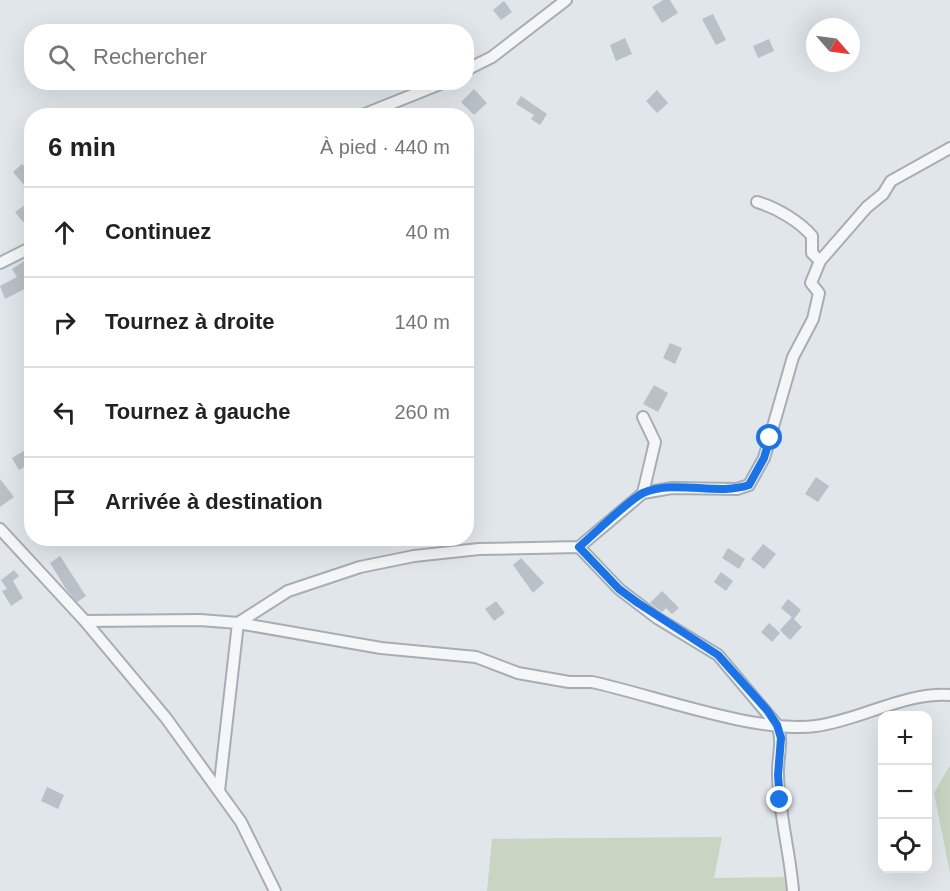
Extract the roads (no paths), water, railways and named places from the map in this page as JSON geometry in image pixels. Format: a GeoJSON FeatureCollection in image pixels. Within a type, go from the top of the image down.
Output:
{"type":"FeatureCollection","features":[{"type":"Feature","properties":{"kind":"street"},"geometry":{"type":"LineString","coordinates":[[474,66],[492,57],[566,0]]}},
{"type":"Feature","properties":{"kind":"street"},"geometry":{"type":"LineString","coordinates":[[380,108],[425,90]]}},
{"type":"Feature","properties":{"kind":"street"},"geometry":{"type":"LineString","coordinates":[[238,623],[288,591],[360,567],[414,556],[479,549],[579,547],[643,493],[672,488],[737,489],[749,485],[764,458],[793,357],[813,320],[819,293],[812,283],[820,261],[867,207],[883,194],[891,181],[950,148]]}},
{"type":"Feature","properties":{"kind":"street"},"geometry":{"type":"LineString","coordinates":[[758,202],[790,218],[808,231],[812,236],[812,253],[820,261]]}},
{"type":"Feature","properties":{"kind":"street"},"geometry":{"type":"LineString","coordinates":[[0,263],[24,251]]}},
{"type":"Feature","properties":{"kind":"street"},"geometry":{"type":"LineString","coordinates":[[643,417],[655,442],[643,493]]}},
{"type":"Feature","properties":{"kind":"street"},"geometry":{"type":"LineString","coordinates":[[0,529],[85,621],[166,718],[241,822],[275,891]]}},
{"type":"Feature","properties":{"kind":"street"},"geometry":{"type":"LineString","coordinates":[[579,547],[628,596],[657,618],[718,655],[777,725],[781,738],[778,775],[792,891]]}},
{"type":"Feature","properties":{"kind":"street"},"geometry":{"type":"LineString","coordinates":[[85,621],[200,620],[238,623],[381,648],[476,657],[518,672],[569,682],[592,682],[733,717],[777,725],[815,726],[852,718],[935,694],[950,695]]}},
{"type":"Feature","properties":{"kind":"street"},"geometry":{"type":"LineString","coordinates":[[219,791],[238,623]]}},
{"type":"Feature","properties":{"kind":"street"},"geometry":{"type":"LineString","coordinates":[[781,738],[789,726]]}}]}
